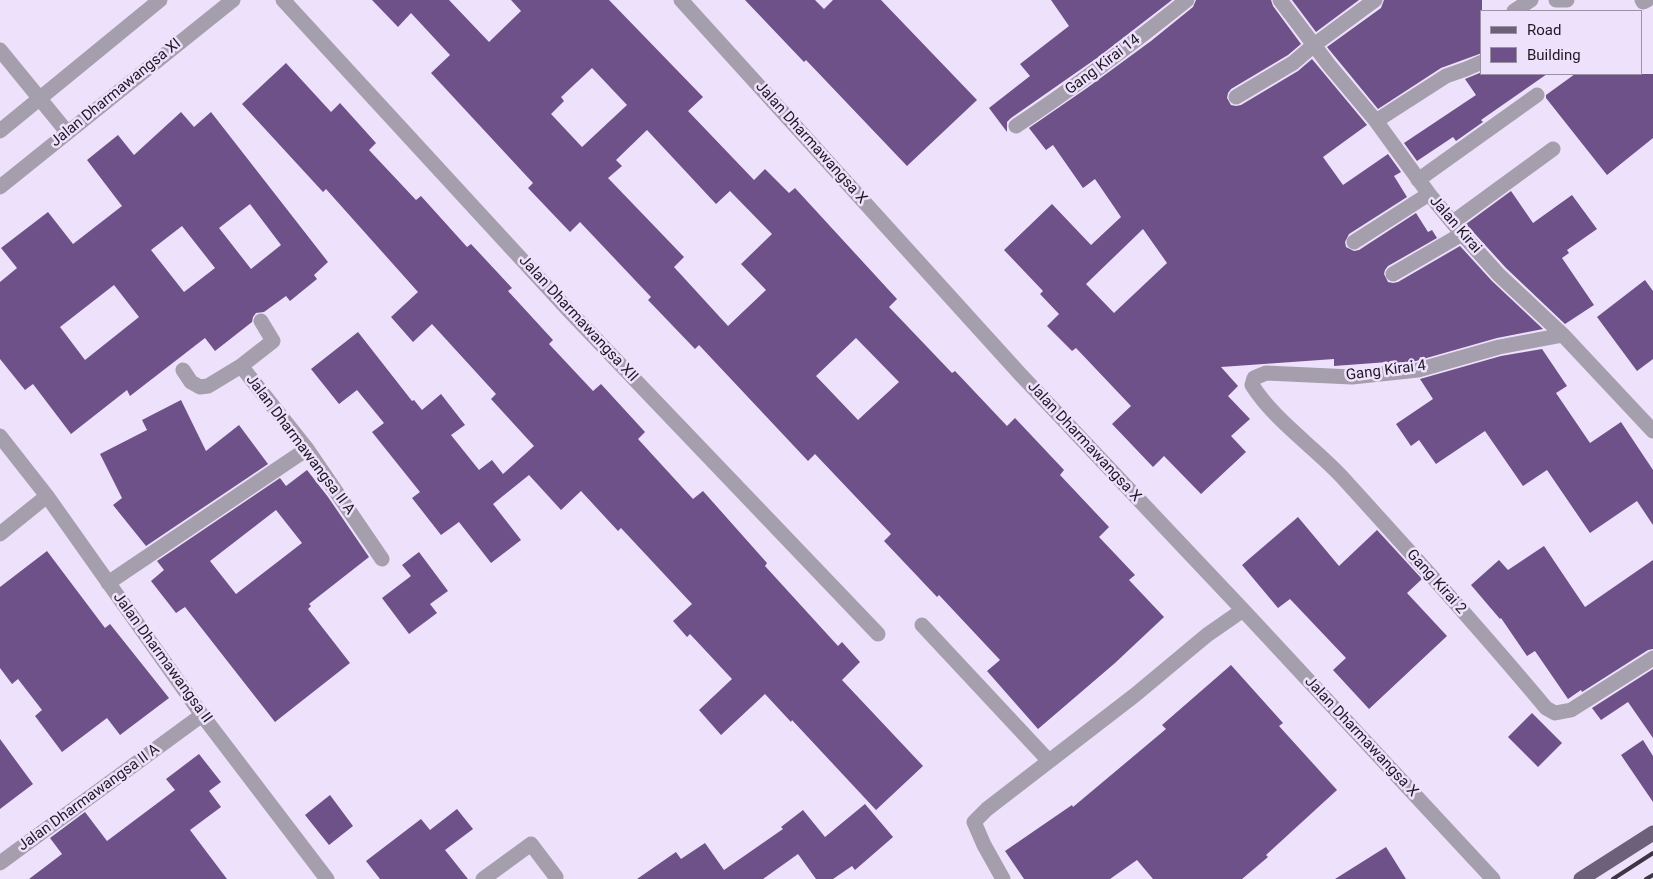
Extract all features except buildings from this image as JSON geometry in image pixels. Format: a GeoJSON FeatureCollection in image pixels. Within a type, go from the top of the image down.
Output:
{"type":"FeatureCollection","features":[{"type":"Feature","properties":{"kind":"main road"},"geometry":{"type":"LineString","coordinates":[[1581,879],[1653,832]]}},
{"type":"Feature","properties":{"kind":"street"},"geometry":{"type":"LineString","coordinates":[[0,131],[160,0]]}},
{"type":"Feature","properties":{"kind":"street","name":"Jalan Dharmawangsa XI"},"geometry":{"type":"LineString","coordinates":[[0,187],[233,0]]}},
{"type":"Feature","properties":{"kind":"street","name":"Jalan Dharmawangsa XII"},"geometry":{"type":"LineString","coordinates":[[283,0],[571,314],[878,634]]}},
{"type":"Feature","properties":{"kind":"street","name":"Jalan Dharmawangsa X"},"geometry":{"type":"LineString","coordinates":[[681,0],[1020,374],[1493,879]]}},
{"type":"Feature","properties":{"kind":"street","name":"Gang Kirai 14"},"geometry":{"type":"LineString","coordinates":[[1016,126],[1093,73],[1187,0]]}},
{"type":"Feature","properties":{"kind":"street","name":"Jalan Kirai"},"geometry":{"type":"LineString","coordinates":[[1280,0],[1376,121],[1418,180],[1458,228],[1499,275],[1563,335],[1653,431]]}},
{"type":"Feature","properties":{"kind":"street"},"geometry":{"type":"LineString","coordinates":[[1236,98],[1293,63],[1375,0]]}},
{"type":"Feature","properties":{"kind":"street"},"geometry":{"type":"LineString","coordinates":[[1516,10],[1531,0]]}},
{"type":"Feature","properties":{"kind":"street"},"geometry":{"type":"LineString","coordinates":[[1556,0],[1567,0]]}},
{"type":"Feature","properties":{"kind":"street"},"geometry":{"type":"LineString","coordinates":[[0,50],[67,132]]}},
{"type":"Feature","properties":{"kind":"street"},"geometry":{"type":"LineString","coordinates":[[1376,121],[1446,76],[1480,63]]}},
{"type":"Feature","properties":{"kind":"street"},"geometry":{"type":"LineString","coordinates":[[1418,180],[1537,96]]}},
{"type":"Feature","properties":{"kind":"street"},"geometry":{"type":"LineString","coordinates":[[1393,274],[1458,228],[1553,149]]}},
{"type":"Feature","properties":{"kind":"street"},"geometry":{"type":"LineString","coordinates":[[1354,242],[1429,194]]}},
{"type":"Feature","properties":{"kind":"street"},"geometry":{"type":"LineString","coordinates":[[241,366],[273,341],[261,321]]}},
{"type":"Feature","properties":{"kind":"street","name":"Gang Kirai 4"},"geometry":{"type":"LineString","coordinates":[[1266,373],[1352,377],[1418,370],[1499,347],[1563,335]]}},
{"type":"Feature","properties":{"kind":"street","name":"Jalan Dharmawangsa II A"},"geometry":{"type":"LineString","coordinates":[[183,370],[191,382],[200,387],[208,386],[241,366],[307,449],[382,558]]}},
{"type":"Feature","properties":{"kind":"street","name":"Gang Kirai 2"},"geometry":{"type":"LineString","coordinates":[[1266,373],[1258,375],[1252,381],[1252,385],[1261,398],[1340,475],[1441,586],[1546,708],[1555,713],[1571,710],[1653,658]]}},
{"type":"Feature","properties":{"kind":"street","name":"Jalan Dharmawangsa II"},"geometry":{"type":"LineString","coordinates":[[0,436],[47,496],[202,715],[327,879]]}},
{"type":"Feature","properties":{"kind":"street"},"geometry":{"type":"LineString","coordinates":[[108,583],[307,449]]}},
{"type":"Feature","properties":{"kind":"street"},"geometry":{"type":"LineString","coordinates":[[0,534],[47,496]]}},
{"type":"Feature","properties":{"kind":"street"},"geometry":{"type":"LineString","coordinates":[[1003,879],[984,845],[974,822],[986,809],[1135,695],[1207,635],[1243,610]]}},
{"type":"Feature","properties":{"kind":"street"},"geometry":{"type":"LineString","coordinates":[[922,625],[1049,761]]}},
{"type":"Feature","properties":{"kind":"street","name":"Jalan Dharmawangsa II A"},"geometry":{"type":"LineString","coordinates":[[0,863],[202,715]]}},
{"type":"Feature","properties":{"kind":"street"},"geometry":{"type":"LineString","coordinates":[[483,879],[531,844],[556,877]]}},
{"type":"Feature","properties":{"kind":"railway"},"geometry":{"type":"LineString","coordinates":[[1613,879],[1653,853]]}},
{"type":"Feature","properties":{"kind":"railway"},"geometry":{"type":"LineString","coordinates":[[1646,879],[1653,875]]}}]}
